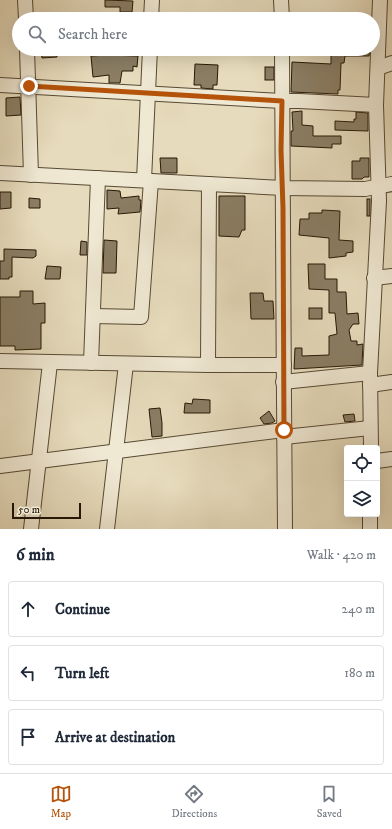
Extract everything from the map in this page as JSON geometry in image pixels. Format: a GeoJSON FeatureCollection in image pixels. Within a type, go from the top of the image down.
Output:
{"type":"FeatureCollection","features":[{"type":"Feature","properties":{"kind":"street"},"geometry":{"type":"LineString","coordinates":[[25,0],[26,12]]}},
{"type":"Feature","properties":{"kind":"street"},"geometry":{"type":"LineString","coordinates":[[151,12],[152,0]]}},
{"type":"Feature","properties":{"kind":"street"},"geometry":{"type":"LineString","coordinates":[[281,0],[282,12]]}},
{"type":"Feature","properties":{"kind":"street"},"geometry":{"type":"LineString","coordinates":[[378,12],[380,0]]}},
{"type":"Feature","properties":{"kind":"street"},"geometry":{"type":"LineString","coordinates":[[27,56],[31,175]]}},
{"type":"Feature","properties":{"kind":"street"},"geometry":{"type":"LineString","coordinates":[[93,316],[141,316],[148,181],[150,56]]}},
{"type":"Feature","properties":{"kind":"street"},"geometry":{"type":"LineString","coordinates":[[282,56],[281,150],[283,188],[285,529]]}},
{"type":"Feature","properties":{"kind":"street"},"geometry":{"type":"LineString","coordinates":[[371,445],[370,379],[374,278],[385,186],[376,105],[377,56]]}},
{"type":"Feature","properties":{"kind":"street"},"geometry":{"type":"LineString","coordinates":[[378,68],[392,63]]}},
{"type":"Feature","properties":{"kind":"street"},"geometry":{"type":"LineString","coordinates":[[0,85],[376,105]]}},
{"type":"Feature","properties":{"kind":"street"},"geometry":{"type":"LineString","coordinates":[[0,173],[283,188],[337,189],[385,186]]}},
{"type":"Feature","properties":{"kind":"street"},"geometry":{"type":"LineString","coordinates":[[91,363],[98,178]]}},
{"type":"Feature","properties":{"kind":"street"},"geometry":{"type":"LineString","coordinates":[[208,365],[209,184]]}},
{"type":"Feature","properties":{"kind":"street"},"geometry":{"type":"LineString","coordinates":[[374,278],[392,276]]}},
{"type":"Feature","properties":{"kind":"street"},"geometry":{"type":"LineString","coordinates":[[0,361],[50,363],[284,365]]}},
{"type":"Feature","properties":{"kind":"street"},"geometry":{"type":"LineString","coordinates":[[31,529],[40,461],[50,363]]}},
{"type":"Feature","properties":{"kind":"street"},"geometry":{"type":"LineString","coordinates":[[107,529],[126,364]]}},
{"type":"Feature","properties":{"kind":"street"},"geometry":{"type":"LineString","coordinates":[[284,382],[370,379],[392,382]]}},
{"type":"Feature","properties":{"kind":"street"},"geometry":{"type":"LineString","coordinates":[[0,466],[117,451],[284,433],[370,428]]}},
{"type":"Feature","properties":{"kind":"street"},"geometry":{"type":"LineString","coordinates":[[380,460],[392,458]]}},
{"type":"Feature","properties":{"kind":"street"},"geometry":{"type":"LineString","coordinates":[[370,517],[370,529]]}},
{"type":"Feature","properties":{"kind":"building"},"geometry":{"type":"Polygon","coordinates":[[[105,0],[133,1],[132,12],[120,12],[120,7],[105,7],[105,0]]]}},
{"type":"Feature","properties":{"kind":"building"},"geometry":{"type":"Polygon","coordinates":[[[42,56],[57,57],[42,58],[42,56]]]}},
{"type":"Feature","properties":{"kind":"building"},"geometry":{"type":"Polygon","coordinates":[[[91,56],[138,56],[137,67],[133,66],[133,71],[122,71],[120,83],[109,83],[109,75],[93,77],[91,56]]]}},
{"type":"Feature","properties":{"kind":"building"},"geometry":{"type":"Polygon","coordinates":[[[331,56],[345,56],[344,63],[341,63],[340,90],[338,90],[338,94],[291,92],[292,62],[331,64],[331,56]]]}},
{"type":"Feature","properties":{"kind":"building"},"geometry":{"type":"Polygon","coordinates":[[[195,64],[218,65],[217,85],[213,85],[213,89],[201,88],[201,85],[194,85],[195,64]]]}},
{"type":"Feature","properties":{"kind":"building"},"geometry":{"type":"Polygon","coordinates":[[[265,67],[274,67],[274,80],[265,80],[265,67]]]}},
{"type":"Feature","properties":{"kind":"building"},"geometry":{"type":"Polygon","coordinates":[[[20,97],[21,115],[6,116],[6,98],[20,97]]]}},
{"type":"Feature","properties":{"kind":"building"},"geometry":{"type":"Polygon","coordinates":[[[302,111],[302,125],[313,126],[313,136],[341,136],[341,144],[332,144],[332,148],[291,146],[291,131],[293,131],[292,112],[302,111]]]}},
{"type":"Feature","properties":{"kind":"building"},"geometry":{"type":"Polygon","coordinates":[[[356,112],[368,113],[368,131],[335,130],[335,121],[354,122],[354,119],[356,119],[356,112]]]}},
{"type":"Feature","properties":{"kind":"building"},"geometry":{"type":"Polygon","coordinates":[[[160,158],[177,158],[177,173],[161,173],[160,158]]]}},
{"type":"Feature","properties":{"kind":"building"},"geometry":{"type":"Polygon","coordinates":[[[360,158],[369,158],[369,177],[352,179],[352,161],[360,161],[360,158]]]}},
{"type":"Feature","properties":{"kind":"building"},"geometry":{"type":"Polygon","coordinates":[[[107,190],[120,191],[121,198],[139,196],[139,200],[141,200],[140,212],[118,214],[119,208],[107,209],[107,190]]]}},
{"type":"Feature","properties":{"kind":"building"},"geometry":{"type":"Polygon","coordinates":[[[0,192],[11,192],[11,208],[0,209],[0,192]]]}},
{"type":"Feature","properties":{"kind":"building"},"geometry":{"type":"Polygon","coordinates":[[[219,196],[245,196],[245,230],[242,230],[239,237],[219,236],[219,196]]]}},
{"type":"Feature","properties":{"kind":"building"},"geometry":{"type":"Polygon","coordinates":[[[29,198],[40,199],[40,208],[29,208],[29,198]]]}},
{"type":"Feature","properties":{"kind":"building"},"geometry":{"type":"Polygon","coordinates":[[[367,199],[370,199],[370,216],[367,216],[367,199]]]}},
{"type":"Feature","properties":{"kind":"building"},"geometry":{"type":"Polygon","coordinates":[[[322,210],[340,211],[339,240],[353,241],[353,252],[346,253],[346,256],[329,258],[329,238],[299,235],[300,219],[309,219],[309,213],[322,213],[322,210]]]}},
{"type":"Feature","properties":{"kind":"building"},"geometry":{"type":"Polygon","coordinates":[[[104,240],[117,241],[116,273],[103,273],[104,240]]]}},
{"type":"Feature","properties":{"kind":"building"},"geometry":{"type":"Polygon","coordinates":[[[81,241],[87,242],[87,255],[80,255],[81,241]]]}},
{"type":"Feature","properties":{"kind":"building"},"geometry":{"type":"Polygon","coordinates":[[[4,249],[36,250],[36,256],[33,258],[12,257],[12,277],[9,277],[9,279],[0,279],[0,261],[4,261],[4,249]]]}},
{"type":"Feature","properties":{"kind":"building"},"geometry":{"type":"Polygon","coordinates":[[[308,264],[325,264],[325,279],[337,279],[337,292],[346,292],[347,314],[358,313],[359,324],[353,324],[349,330],[351,341],[357,341],[357,345],[363,344],[362,365],[294,369],[295,348],[302,348],[302,356],[329,355],[329,336],[337,334],[335,313],[329,313],[329,290],[309,289],[308,264]]]}},
{"type":"Feature","properties":{"kind":"building"},"geometry":{"type":"Polygon","coordinates":[[[47,266],[61,267],[60,279],[45,279],[47,266]]]}},
{"type":"Feature","properties":{"kind":"building"},"geometry":{"type":"Polygon","coordinates":[[[20,291],[33,291],[33,304],[45,303],[45,323],[41,323],[41,349],[15,350],[15,346],[0,346],[0,297],[20,297],[20,291]]]}},
{"type":"Feature","properties":{"kind":"building"},"geometry":{"type":"Polygon","coordinates":[[[250,293],[263,293],[264,301],[273,301],[274,319],[251,319],[250,293]]]}},
{"type":"Feature","properties":{"kind":"building"},"geometry":{"type":"Polygon","coordinates":[[[309,308],[322,308],[322,319],[309,319],[309,308]]]}},
{"type":"Feature","properties":{"kind":"building"},"geometry":{"type":"Polygon","coordinates":[[[193,399],[210,400],[210,413],[184,413],[185,403],[192,404],[193,399]]]}},
{"type":"Feature","properties":{"kind":"building"},"geometry":{"type":"Polygon","coordinates":[[[160,408],[162,436],[152,437],[149,409],[160,408]]]}},
{"type":"Feature","properties":{"kind":"building"},"geometry":{"type":"Polygon","coordinates":[[[269,411],[275,421],[264,424],[260,418],[269,411]]]}},
{"type":"Feature","properties":{"kind":"building"},"geometry":{"type":"Polygon","coordinates":[[[354,414],[355,421],[345,422],[343,415],[354,414]]]}},
{"type":"Feature","properties":{"kind":"route"},"geometry":{"type":"LineString","coordinates":[[29,86],[282,101],[281,150],[284,278],[284,430]]}}]}
